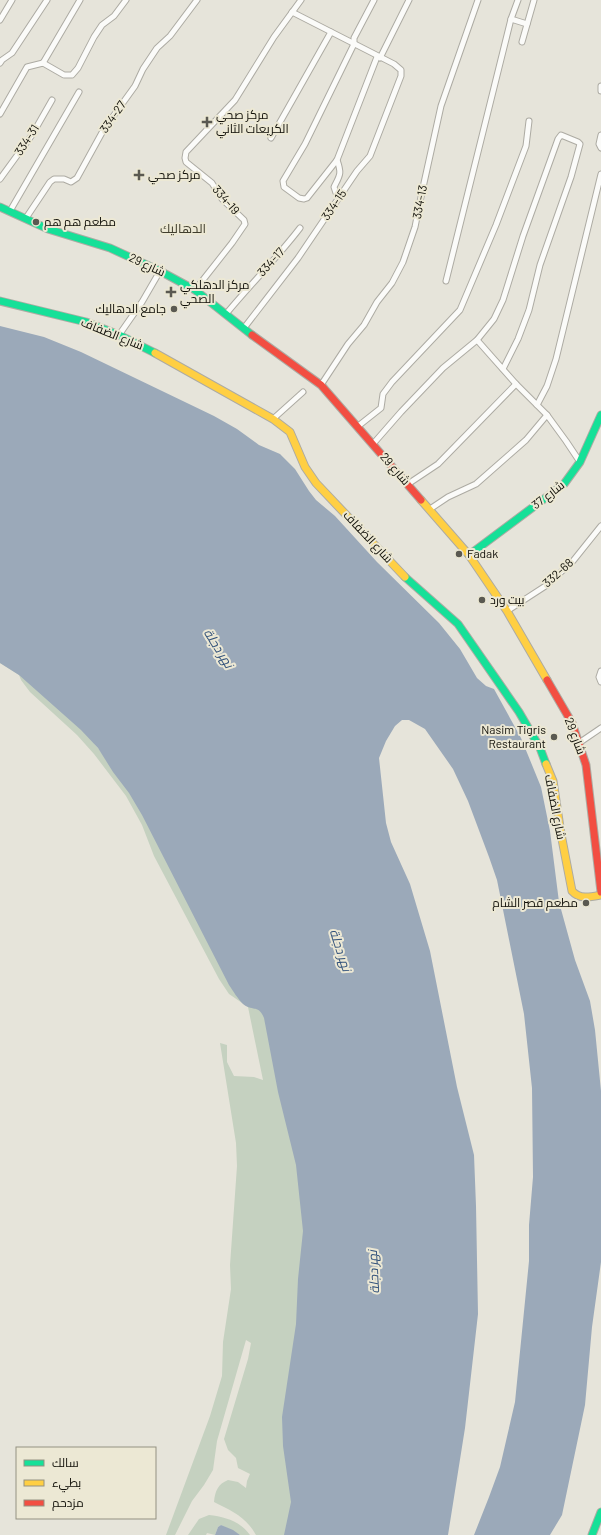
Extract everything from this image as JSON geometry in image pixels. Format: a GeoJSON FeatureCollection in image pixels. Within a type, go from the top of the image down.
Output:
{"type":"FeatureCollection","features":[{"type":"Feature","properties":{"kind":"street"},"geometry":{"type":"LineString","coordinates":[[0,20],[12,0]]}},
{"type":"Feature","properties":{"kind":"street"},"geometry":{"type":"LineString","coordinates":[[0,63],[12,54],[47,0]]}},
{"type":"Feature","properties":{"kind":"street"},"geometry":{"type":"LineString","coordinates":[[43,63],[80,0]]}},
{"type":"Feature","properties":{"kind":"street"},"geometry":{"type":"LineString","coordinates":[[0,114],[27,67],[43,63],[64,75],[72,75],[78,68],[94,36],[102,25],[114,16],[126,0]]}},
{"type":"Feature","properties":{"kind":"street","name":"334-27"},"geometry":{"type":"LineString","coordinates":[[26,218],[50,182],[54,179],[64,179],[71,182],[77,178],[104,129],[135,86],[143,69],[157,48],[170,36],[197,0]]}},
{"type":"Feature","properties":{"kind":"street","name":"334-19"},"geometry":{"type":"LineString","coordinates":[[195,290],[245,224],[244,220],[222,199],[212,183],[186,162],[186,152],[213,121],[235,100],[274,37],[301,0]]}},
{"type":"Feature","properties":{"kind":"street"},"geometry":{"type":"LineString","coordinates":[[374,0],[354,38],[354,44],[306,144],[284,181],[283,184],[299,198],[304,199],[337,160],[378,57],[409,0]]}},
{"type":"Feature","properties":{"kind":"street","name":"334-13"},"geometry":{"type":"LineString","coordinates":[[321,385],[348,344],[364,325],[377,302],[392,283],[403,262],[415,227],[441,106],[478,0]]}},
{"type":"Feature","properties":{"kind":"street"},"geometry":{"type":"LineString","coordinates":[[446,281],[511,19],[518,0]]}},
{"type":"Feature","properties":{"kind":"street"},"geometry":{"type":"LineString","coordinates":[[522,42],[534,0]]}},
{"type":"Feature","properties":{"kind":"street"},"geometry":{"type":"LineString","coordinates":[[292,12],[378,57]]}},
{"type":"Feature","properties":{"kind":"street"},"geometry":{"type":"LineString","coordinates":[[511,19],[527,24]]}},
{"type":"Feature","properties":{"kind":"street"},"geometry":{"type":"LineString","coordinates":[[271,138],[331,32]]}},
{"type":"Feature","properties":{"kind":"street","name":"334-15"},"geometry":{"type":"LineString","coordinates":[[244,328],[298,258],[357,171],[370,156],[401,76],[401,70],[394,64],[378,57]]}},
{"type":"Feature","properties":{"kind":"street"},"geometry":{"type":"LineString","coordinates":[[601,86],[601,91]]}},
{"type":"Feature","properties":{"kind":"street"},"geometry":{"type":"LineString","coordinates":[[10,211],[79,92]]}},
{"type":"Feature","properties":{"kind":"street","name":"334-31"},"geometry":{"type":"LineString","coordinates":[[0,179],[32,135],[52,100]]}},
{"type":"Feature","properties":{"kind":"street"},"geometry":{"type":"LineString","coordinates":[[357,427],[381,408],[383,394],[392,382],[460,310],[496,225],[526,146],[529,121]]}},
{"type":"Feature","properties":{"kind":"street"},"geometry":{"type":"LineString","coordinates":[[373,444],[400,412],[443,368],[477,340],[494,319],[503,300],[523,236],[559,136],[561,135],[580,144],[540,265],[529,310],[518,339],[503,369]]}},
{"type":"Feature","properties":{"kind":"street"},"geometry":{"type":"LineString","coordinates":[[601,135],[599,144],[601,148]]}},
{"type":"Feature","properties":{"kind":"street"},"geometry":{"type":"LineString","coordinates":[[337,160],[341,170],[340,176],[334,187],[336,193],[341,195]]}},
{"type":"Feature","properties":{"kind":"street"},"geometry":{"type":"LineString","coordinates":[[537,406],[547,386],[556,359],[601,174]]}},
{"type":"Feature","properties":{"kind":"street","name":"شارع 29"},"geometry":{"type":"LineString","coordinates":[[0,207],[48,228],[110,248],[160,271],[195,290],[321,385],[373,444],[469,554],[507,611],[565,710],[579,743],[586,765],[601,892]]}},
{"type":"Feature","properties":{"kind":"street","name":"334-17"},"geometry":{"type":"LineString","coordinates":[[226,314],[300,228]]}},
{"type":"Feature","properties":{"kind":"street"},"geometry":{"type":"LineString","coordinates":[[119,335],[142,302],[160,271]]}},
{"type":"Feature","properties":{"kind":"street","name":"شارع الضفاف"},"geometry":{"type":"LineString","coordinates":[[0,300],[86,322],[119,335],[174,363],[285,426],[290,432],[306,467],[316,482],[401,573],[458,624],[519,712],[540,748],[553,781],[572,891],[578,897],[601,895]]}},
{"type":"Feature","properties":{"kind":"street"},"geometry":{"type":"LineString","coordinates":[[477,340],[516,384],[547,415],[580,462]]}},
{"type":"Feature","properties":{"kind":"street"},"geometry":{"type":"LineString","coordinates":[[408,484],[438,464],[516,384]]}},
{"type":"Feature","properties":{"kind":"street"},"geometry":{"type":"LineString","coordinates":[[273,419],[303,392]]}},
{"type":"Feature","properties":{"kind":"street"},"geometry":{"type":"LineString","coordinates":[[430,509],[476,484],[526,440],[547,415]]}},
{"type":"Feature","properties":{"kind":"street","name":"شارع 37"},"geometry":{"type":"LineString","coordinates":[[469,554],[564,484],[580,462],[601,415]]}},
{"type":"Feature","properties":{"kind":"street","name":"332-68"},"geometry":{"type":"LineString","coordinates":[[507,611],[548,584],[573,561],[601,526]]}},
{"type":"Feature","properties":{"kind":"street"},"geometry":{"type":"LineString","coordinates":[[601,671],[598,677],[601,682]]}},
{"type":"Feature","properties":{"kind":"street"},"geometry":{"type":"LineString","coordinates":[[579,743],[601,728]]}},
{"type":"Feature","properties":{"kind":"street"},"geometry":{"type":"LineString","coordinates":[[592,1535],[601,1512]]}},
{"type":"Feature","properties":{"kind":"green space"},"geometry":{"type":"Polygon","coordinates":[[[0,655],[30,665],[120,775],[260,996],[309,1198],[292,1470],[291,1535],[256,1535],[243,1519],[214,1502],[215,1494],[219,1486],[228,1480],[238,1482],[246,1488],[250,1474],[238,1468],[236,1458],[228,1450],[224,1439],[248,1359],[251,1343],[246,1340],[217,1441],[213,1470],[192,1501],[175,1535],[166,1535],[210,1416],[222,1376],[223,1342],[231,1289],[230,1265],[237,1166],[236,1143],[220,1043],[227,1045],[227,1062],[234,1076],[254,1077],[263,1080],[248,1007],[229,994],[219,979],[154,856],[142,825],[126,796],[94,754],[77,735],[30,692],[19,675],[0,663],[0,655]]]}},
{"type":"Feature","properties":{"kind":"green space"},"geometry":{"type":"Polygon","coordinates":[[[209,1515],[232,1520],[242,1526],[250,1535],[240,1535],[221,1525],[218,1527],[215,1535],[207,1533],[206,1535],[188,1535],[199,1519],[209,1515]]]}},
{"type":"Feature","properties":{"kind":"water","name":"نهر دجلة"},"geometry":{"type":"Polygon","coordinates":[[[0,326],[44,337],[81,352],[214,416],[237,429],[259,445],[280,454],[295,469],[316,500],[335,516],[377,562],[439,623],[460,649],[477,678],[486,686],[494,689],[521,738],[541,787],[550,831],[559,902],[575,960],[590,1001],[595,1030],[601,1091],[601,1262],[592,1327],[585,1405],[562,1515],[550,1535],[474,1535],[500,1467],[515,1402],[529,1261],[529,1225],[533,1177],[532,1088],[524,1014],[497,880],[489,857],[468,801],[453,769],[425,729],[409,720],[402,720],[395,726],[386,741],[379,758],[386,823],[391,842],[410,884],[430,951],[457,1087],[474,1155],[478,1314],[465,1428],[448,1535],[284,1535],[291,1502],[283,1446],[282,1417],[296,1324],[298,1279],[303,1231],[296,1165],[278,1092],[264,1018],[260,1011],[243,1004],[229,985],[142,815],[129,793],[113,772],[98,748],[81,730],[19,675],[0,663],[0,326]]]}},
{"type":"Feature","properties":{"kind":"water"},"geometry":{"type":"Polygon","coordinates":[[[221,1525],[240,1535],[215,1535],[218,1527],[221,1525]]]}},
{"type":"Feature","properties":{"kind":"traffic: fast"},"geometry":{"type":"LineString","coordinates":[[0,207],[48,229],[110,248],[160,271],[195,290],[252,335]]}},
{"type":"Feature","properties":{"kind":"traffic: fast"},"geometry":{"type":"LineString","coordinates":[[0,301],[86,322],[119,335],[155,353]]}},
{"type":"Feature","properties":{"kind":"traffic: fast"},"geometry":{"type":"LineString","coordinates":[[469,555],[564,484],[580,462],[601,415]]}},
{"type":"Feature","properties":{"kind":"traffic: fast"},"geometry":{"type":"LineString","coordinates":[[405,577],[458,624],[519,712],[540,748],[546,764]]}},
{"type":"Feature","properties":{"kind":"traffic: fast"},"geometry":{"type":"LineString","coordinates":[[592,1535],[601,1512]]}},
{"type":"Feature","properties":{"kind":"traffic: slow"},"geometry":{"type":"LineString","coordinates":[[155,353],[273,419],[290,432],[305,467],[316,483],[405,577]]}},
{"type":"Feature","properties":{"kind":"traffic: slow"},"geometry":{"type":"LineString","coordinates":[[421,500],[469,555],[507,611],[547,680]]}},
{"type":"Feature","properties":{"kind":"traffic: slow"},"geometry":{"type":"LineString","coordinates":[[546,764],[553,781],[572,891],[578,896],[582,897],[601,895]]}},
{"type":"Feature","properties":{"kind":"traffic: jam"},"geometry":{"type":"LineString","coordinates":[[252,335],[321,385],[421,500]]}},
{"type":"Feature","properties":{"kind":"traffic: jam"},"geometry":{"type":"LineString","coordinates":[[547,680],[572,723],[586,765],[601,892]]}},
{"type":"Feature","properties":{"kind":"place","name":"مركز صحي الكريعات الثاني"},"geometry":{"type":"Point","coordinates":[207,122]}},
{"type":"Feature","properties":{"kind":"place","name":"مركز صحي"},"geometry":{"type":"Point","coordinates":[139,175]}},
{"type":"Feature","properties":{"kind":"place","name":"مطعم هم هم"},"geometry":{"type":"Point","coordinates":[36,222]}},
{"type":"Feature","properties":{"kind":"place","name":"مركز الدهلكي الصحي"},"geometry":{"type":"Point","coordinates":[171,292]}},
{"type":"Feature","properties":{"kind":"place","name":"جامع الدهاليك"},"geometry":{"type":"Point","coordinates":[174,309]}},
{"type":"Feature","properties":{"kind":"place","name":"Fadak"},"geometry":{"type":"Point","coordinates":[459,554]}},
{"type":"Feature","properties":{"kind":"place","name":"بيت ورد"},"geometry":{"type":"Point","coordinates":[482,600]}},
{"type":"Feature","properties":{"kind":"place","name":"Nasim Tigris Restaurant"},"geometry":{"type":"Point","coordinates":[554,737]}},
{"type":"Feature","properties":{"kind":"place","name":"مطعم قصر الشام"},"geometry":{"type":"Point","coordinates":[586,903]}},
{"type":"Feature","properties":{"kind":"district","name":"الدهاليك"},"geometry":{"type":"Point","coordinates":[183,228]}}]}
